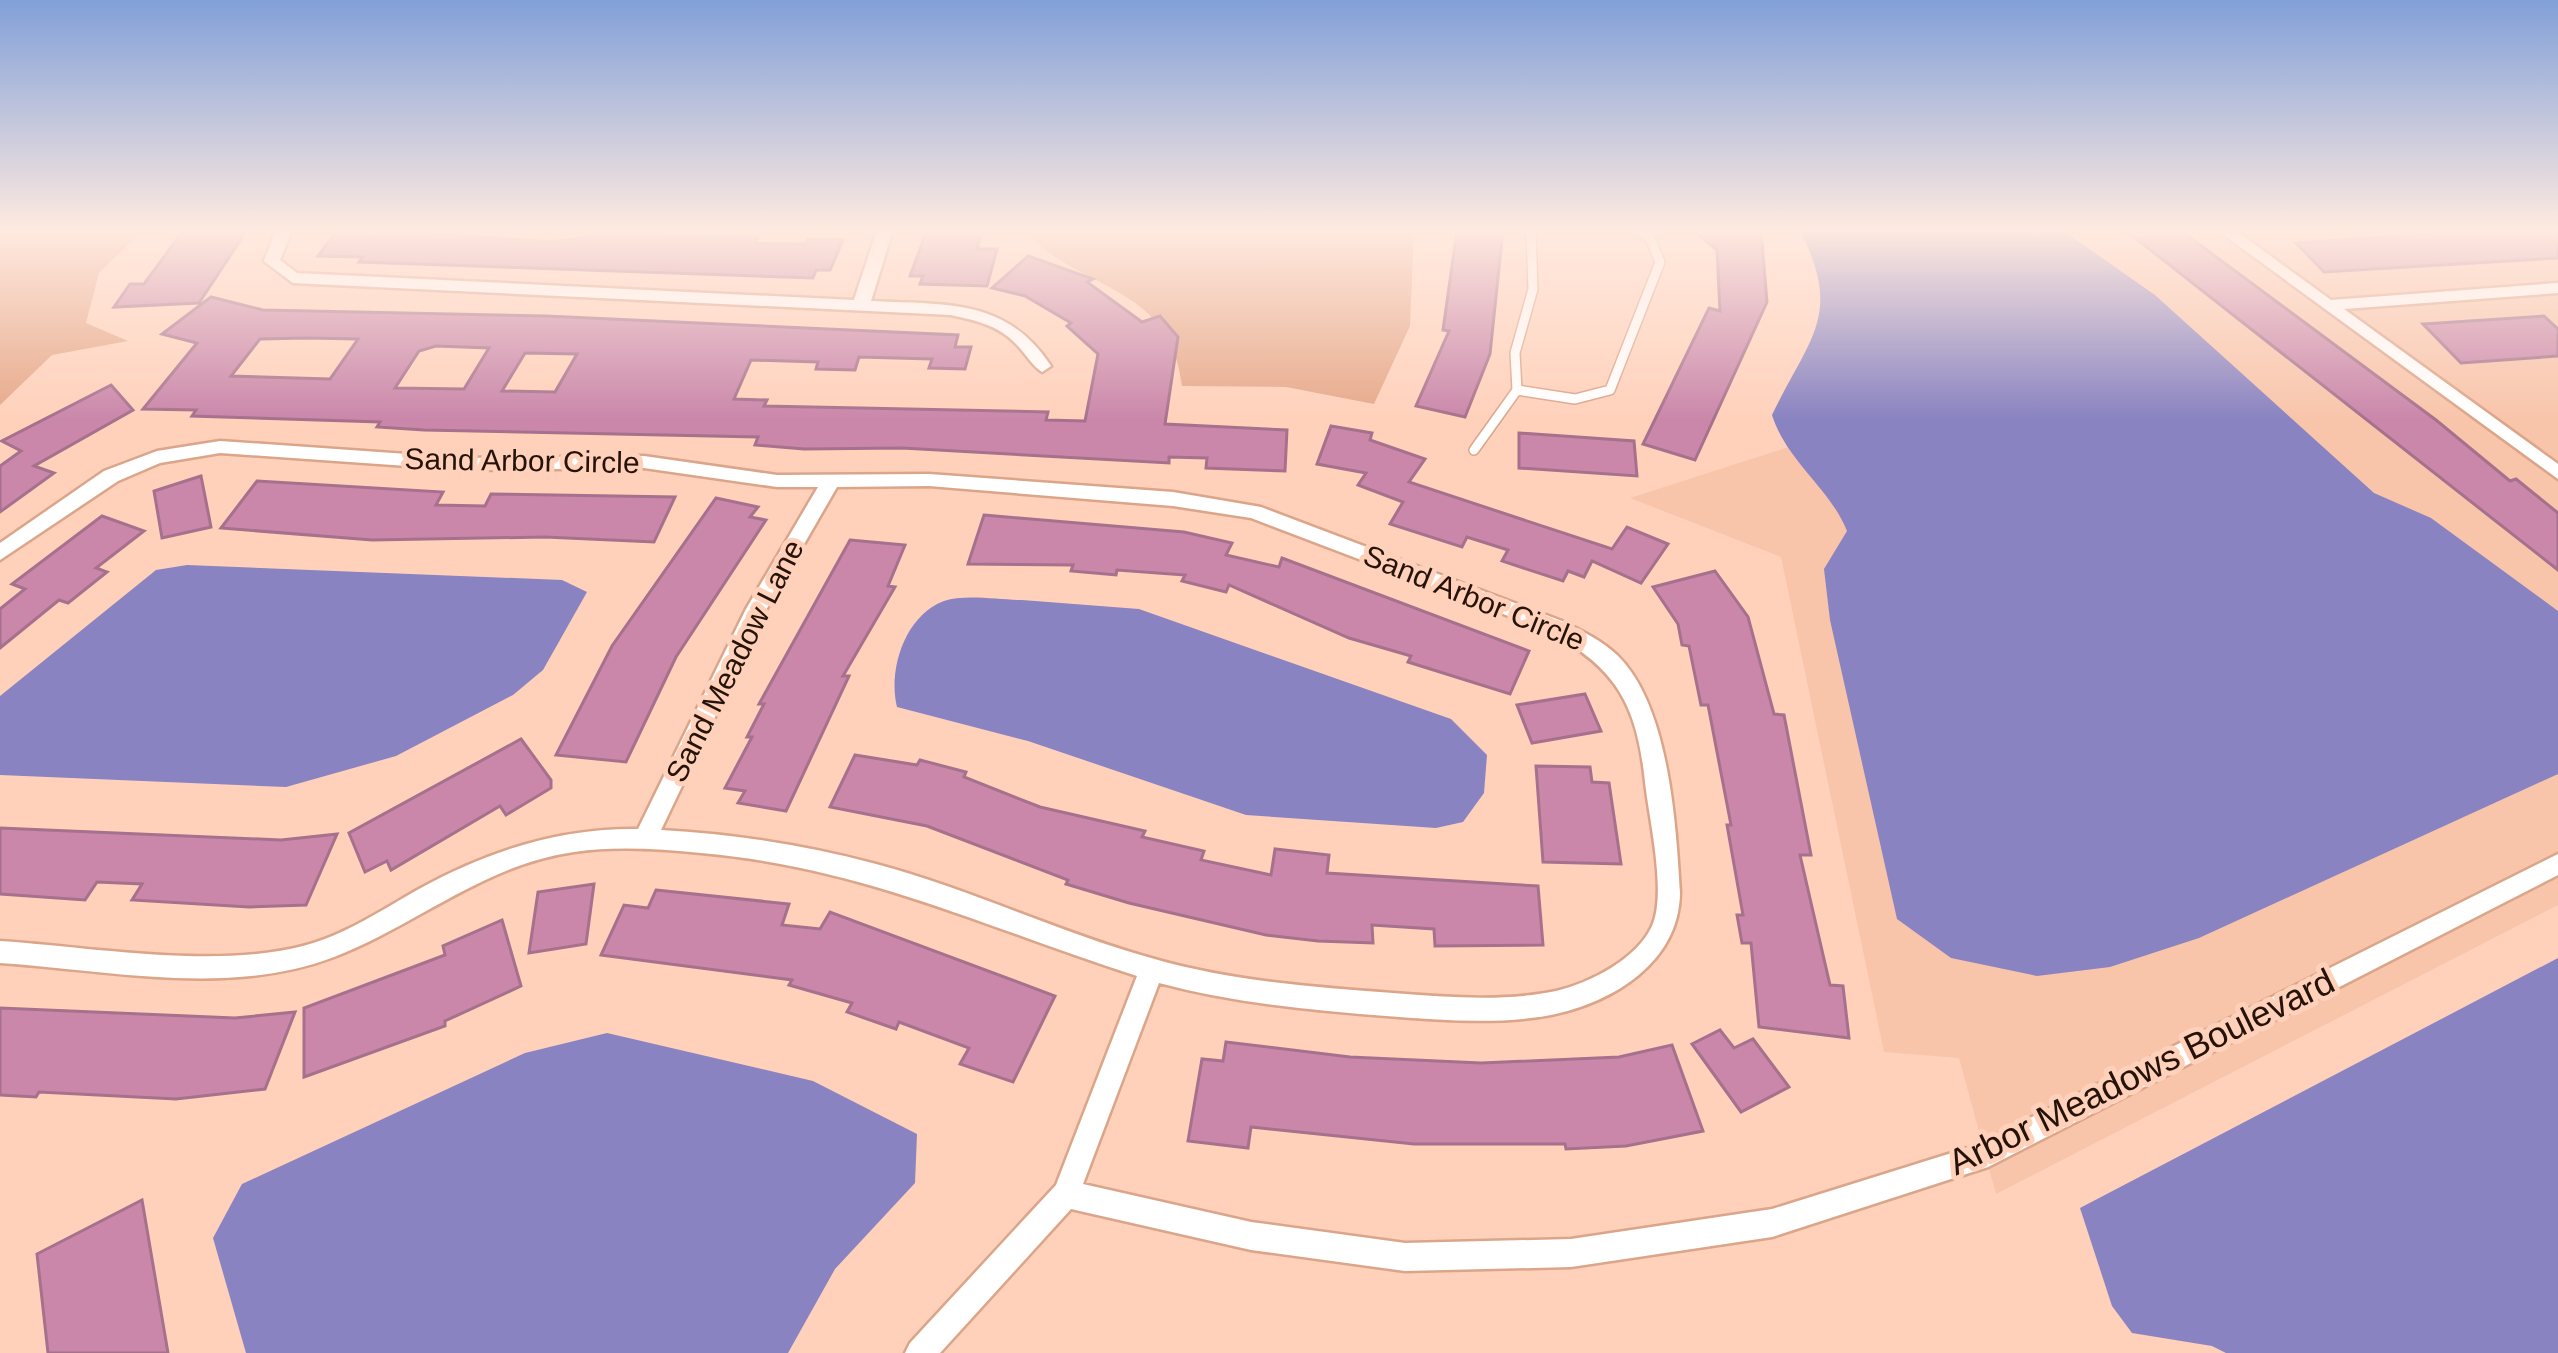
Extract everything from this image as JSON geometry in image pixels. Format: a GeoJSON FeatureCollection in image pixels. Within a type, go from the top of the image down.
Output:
{"type":"FeatureCollection","features":[{"type":"Feature","properties":{"kind":"street"},"geometry":{"type":"LineString","coordinates":[[566,293],[951,310],[1000,320],[1024,336],[1042,366]]}},
{"type":"Feature","properties":{"kind":"street"},"geometry":{"type":"LineString","coordinates":[[861,305],[865,293]]}},
{"type":"Feature","properties":{"kind":"street"},"geometry":{"type":"LineString","coordinates":[[2312,293],[2558,473]]}},
{"type":"Feature","properties":{"kind":"street"},"geometry":{"type":"LineString","coordinates":[[2328,305],[2488,293]]}},
{"type":"Feature","properties":{"kind":"street","name":"Sand Arbor Circle"},"geometry":{"type":"LineString","coordinates":[[0,553],[111,476],[157,458],[220,447],[464,464],[644,462],[829,484],[929,480],[1173,499],[1255,512],[1588,640],[1637,693],[1651,731],[1667,883],[1664,928],[1630,967],[1573,998],[1463,1010],[1299,998],[1152,970],[866,872],[822,861],[645,839],[560,844],[496,862],[393,920],[306,956],[262,965],[0,952]]}},
{"type":"Feature","properties":{"kind":"street","name":"Sand Meadow Lane"},"geometry":{"type":"LineString","coordinates":[[645,839],[757,610],[829,484]]}},
{"type":"Feature","properties":{"kind":"street","name":"Arbor Meadows Boulevard"},"geometry":{"type":"LineString","coordinates":[[1066,1194],[1251,1236],[1405,1258],[1571,1253],[1772,1223],[1979,1158],[2558,864]]}},
{"type":"Feature","properties":{"kind":"street"},"geometry":{"type":"LineString","coordinates":[[920,1353],[1066,1194],[1152,970]]}},
{"type":"Feature","properties":{"kind":"lane"},"geometry":{"type":"LineString","coordinates":[[1474,449],[1517,390],[1515,353],[1532,293]]}},
{"type":"Feature","properties":{"kind":"lane"},"geometry":{"type":"LineString","coordinates":[[1517,390],[1568,400],[1592,399],[1610,390],[1648,293]]}},
{"type":"Feature","properties":{"kind":"shaded area"},"geometry":{"type":"Polygon","coordinates":[[[0,293],[94,293],[86,323],[128,341],[52,355],[0,405],[0,293]]]}},
{"type":"Feature","properties":{"kind":"shaded area"},"geometry":{"type":"Polygon","coordinates":[[[1120,293],[1411,293],[1410,326],[1374,404],[1286,387],[1182,386],[1174,352],[1142,308],[1120,293]]]}},
{"type":"Feature","properties":{"kind":"shaded area"},"geometry":{"type":"Polygon","coordinates":[[[1819,293],[2152,293],[2374,493],[2431,518],[2558,611],[2558,774],[2199,938],[2110,967],[2037,976],[1951,958],[1897,919],[1830,620],[1824,569],[1847,531],[1788,447],[1772,415],[1809,344],[1819,293]]]}},
{"type":"Feature","properties":{"kind":"shaded area"},"geometry":{"type":"Polygon","coordinates":[[[1891,293],[2558,293],[2558,905],[1996,1194],[1959,1058],[1884,1052],[1781,557],[1630,498],[1951,395],[1891,293]]]}},
{"type":"Feature","properties":{"kind":"shaded area"},"geometry":{"type":"Polygon","coordinates":[[[187,565],[562,580],[587,592],[543,670],[513,695],[396,756],[286,787],[0,775],[0,696],[156,570],[187,565]]]}},
{"type":"Feature","properties":{"kind":"shaded area"},"geometry":{"type":"Polygon","coordinates":[[[962,598],[1139,609],[1451,719],[1487,755],[1484,793],[1463,822],[1436,828],[1246,815],[1028,741],[897,707],[895,677],[902,646],[930,608],[962,598]]]}},
{"type":"Feature","properties":{"kind":"shaded area"},"geometry":{"type":"Polygon","coordinates":[[[2558,958],[2558,1353],[2226,1353],[2212,1346],[2132,1333],[2112,1306],[2080,1208],[2558,958]]]}},
{"type":"Feature","properties":{"kind":"shaded area"},"geometry":{"type":"Polygon","coordinates":[[[607,1033],[813,1081],[917,1134],[915,1183],[835,1269],[788,1353],[246,1353],[213,1238],[242,1184],[525,1053],[607,1033]]]}},
{"type":"Feature","properties":{"kind":"building"},"geometry":{"type":"Polygon","coordinates":[[[124,293],[205,293],[199,303],[114,307],[124,293]]]}},
{"type":"Feature","properties":{"kind":"building"},"geometry":{"type":"Polygon","coordinates":[[[1013,293],[1102,293],[1142,322],[1160,316],[1178,337],[1165,424],[1287,430],[1285,471],[1206,468],[1207,458],[1169,457],[1169,463],[902,448],[804,449],[755,445],[758,437],[424,430],[377,427],[380,422],[192,416],[196,410],[143,409],[197,343],[162,334],[211,297],[263,310],[546,316],[958,335],[955,347],[971,347],[965,369],[929,368],[932,359],[859,357],[855,370],[816,369],[818,362],[751,360],[734,399],[767,400],[764,406],[1048,412],[1046,420],[1085,421],[1098,354],[1067,326],[1071,323],[1013,293]],[[260,339],[231,376],[330,379],[358,339],[260,339]],[[436,346],[419,351],[395,388],[464,389],[489,348],[436,346]],[[525,353],[502,391],[555,392],[577,354],[525,353]]]}},
{"type":"Feature","properties":{"kind":"building"},"geometry":{"type":"Polygon","coordinates":[[[1448,293],[1496,293],[1490,354],[1465,417],[1416,406],[1449,331],[1443,330],[1448,293]]]}},
{"type":"Feature","properties":{"kind":"building"},"geometry":{"type":"Polygon","coordinates":[[[1719,293],[1766,293],[1767,302],[1695,460],[1643,444],[1709,308],[1720,311],[1719,293]]]}},
{"type":"Feature","properties":{"kind":"building"},"geometry":{"type":"Polygon","coordinates":[[[2205,293],[2265,293],[2510,481],[2516,479],[2558,513],[2558,570],[2205,293]]]}},
{"type":"Feature","properties":{"kind":"building"},"geometry":{"type":"Polygon","coordinates":[[[2544,316],[2558,329],[2558,356],[2461,363],[2423,324],[2544,316]]]}},
{"type":"Feature","properties":{"kind":"building"},"geometry":{"type":"Polygon","coordinates":[[[111,385],[133,410],[34,466],[54,473],[0,512],[0,466],[21,451],[2,441],[111,385]]]}},
{"type":"Feature","properties":{"kind":"building"},"geometry":{"type":"Polygon","coordinates":[[[1331,426],[1372,433],[1370,440],[1425,459],[1409,482],[1612,549],[1627,527],[1668,544],[1641,583],[1592,561],[1584,577],[1568,571],[1563,581],[1502,561],[1508,550],[1467,537],[1462,547],[1390,524],[1403,502],[1358,485],[1366,473],[1317,464],[1331,426]]]}},
{"type":"Feature","properties":{"kind":"building"},"geometry":{"type":"Polygon","coordinates":[[[1519,433],[1634,441],[1637,476],[1519,468],[1519,433]]]}},
{"type":"Feature","properties":{"kind":"building"},"geometry":{"type":"Polygon","coordinates":[[[201,476],[211,527],[162,538],[154,491],[201,476]]]}},
{"type":"Feature","properties":{"kind":"building"},"geometry":{"type":"Polygon","coordinates":[[[257,481],[443,492],[436,505],[485,506],[491,494],[675,497],[654,542],[545,537],[372,540],[221,528],[257,481]]]}},
{"type":"Feature","properties":{"kind":"building"},"geometry":{"type":"Polygon","coordinates":[[[716,498],[758,507],[750,517],[766,520],[676,657],[626,762],[556,755],[612,646],[716,498]]]}},
{"type":"Feature","properties":{"kind":"building"},"geometry":{"type":"Polygon","coordinates":[[[984,515],[1184,532],[1232,543],[1226,555],[1279,567],[1282,558],[1529,651],[1510,694],[1408,662],[1411,656],[1349,638],[1229,585],[1226,592],[1182,581],[1185,575],[1071,571],[1073,565],[968,564],[984,515]]]}},
{"type":"Feature","properties":{"kind":"building"},"geometry":{"type":"Polygon","coordinates":[[[102,516],[144,531],[96,568],[107,572],[68,603],[59,600],[0,648],[0,609],[25,589],[12,584],[102,516]]]}},
{"type":"Feature","properties":{"kind":"building"},"geometry":{"type":"Polygon","coordinates":[[[850,540],[905,545],[888,586],[895,587],[843,676],[849,676],[786,811],[738,803],[745,791],[725,788],[752,737],[747,737],[764,704],[759,704],[850,540]]]}},
{"type":"Feature","properties":{"kind":"building"},"geometry":{"type":"Polygon","coordinates":[[[1715,571],[1748,617],[1774,714],[1784,715],[1811,855],[1800,855],[1830,985],[1843,986],[1849,1038],[1759,1027],[1751,943],[1742,943],[1737,915],[1743,915],[1727,825],[1731,825],[1708,705],[1701,705],[1689,646],[1682,645],[1678,624],[1653,587],[1715,571]]]}},
{"type":"Feature","properties":{"kind":"building"},"geometry":{"type":"Polygon","coordinates":[[[1585,694],[1601,731],[1532,743],[1517,705],[1585,694]]]}},
{"type":"Feature","properties":{"kind":"building"},"geometry":{"type":"Polygon","coordinates":[[[521,739],[551,780],[551,788],[506,815],[500,806],[391,870],[387,861],[365,872],[349,833],[521,739]]]}},
{"type":"Feature","properties":{"kind":"building"},"geometry":{"type":"Polygon","coordinates":[[[855,755],[917,765],[920,760],[966,772],[964,777],[1040,807],[1145,831],[1142,837],[1204,851],[1201,860],[1271,875],[1275,849],[1329,855],[1327,873],[1538,886],[1543,945],[1435,946],[1434,929],[1372,925],[1373,943],[1318,941],[1266,935],[1129,903],[1066,884],[1068,880],[927,826],[830,807],[855,755]]]}},
{"type":"Feature","properties":{"kind":"building"},"geometry":{"type":"Polygon","coordinates":[[[1536,766],[1590,767],[1592,782],[1609,783],[1621,864],[1543,862],[1536,766]]]}},
{"type":"Feature","properties":{"kind":"building"},"geometry":{"type":"Polygon","coordinates":[[[0,828],[281,840],[337,834],[306,905],[249,907],[132,900],[142,884],[97,882],[85,900],[0,894],[0,828]]]}},
{"type":"Feature","properties":{"kind":"building"},"geometry":{"type":"Polygon","coordinates":[[[594,884],[586,944],[529,953],[538,892],[594,884]]]}},
{"type":"Feature","properties":{"kind":"building"},"geometry":{"type":"Polygon","coordinates":[[[656,890],[789,904],[782,925],[820,929],[830,912],[1055,996],[1013,1082],[960,1064],[969,1048],[899,1022],[896,1029],[847,1012],[852,1003],[789,985],[792,980],[601,955],[624,905],[648,908],[656,890]]]}},
{"type":"Feature","properties":{"kind":"building"},"geometry":{"type":"Polygon","coordinates":[[[502,920],[521,986],[445,1021],[445,1026],[304,1077],[304,1008],[445,955],[443,946],[502,920]]]}},
{"type":"Feature","properties":{"kind":"building"},"geometry":{"type":"Polygon","coordinates":[[[0,1008],[235,1018],[295,1012],[265,1089],[176,1099],[39,1092],[36,1097],[0,1095],[0,1008]]]}},
{"type":"Feature","properties":{"kind":"building"},"geometry":{"type":"Polygon","coordinates":[[[1720,1030],[1734,1048],[1753,1039],[1789,1087],[1741,1112],[1692,1044],[1720,1030]]]}},
{"type":"Feature","properties":{"kind":"building"},"geometry":{"type":"Polygon","coordinates":[[[1226,1042],[1350,1057],[1481,1063],[1619,1057],[1672,1045],[1703,1131],[1626,1146],[1566,1149],[1565,1144],[1414,1144],[1251,1127],[1248,1148],[1188,1141],[1202,1059],[1223,1061],[1226,1042]]]}},
{"type":"Feature","properties":{"kind":"building"},"geometry":{"type":"Polygon","coordinates":[[[142,1200],[168,1353],[48,1353],[37,1254],[142,1200]]]}}]}
